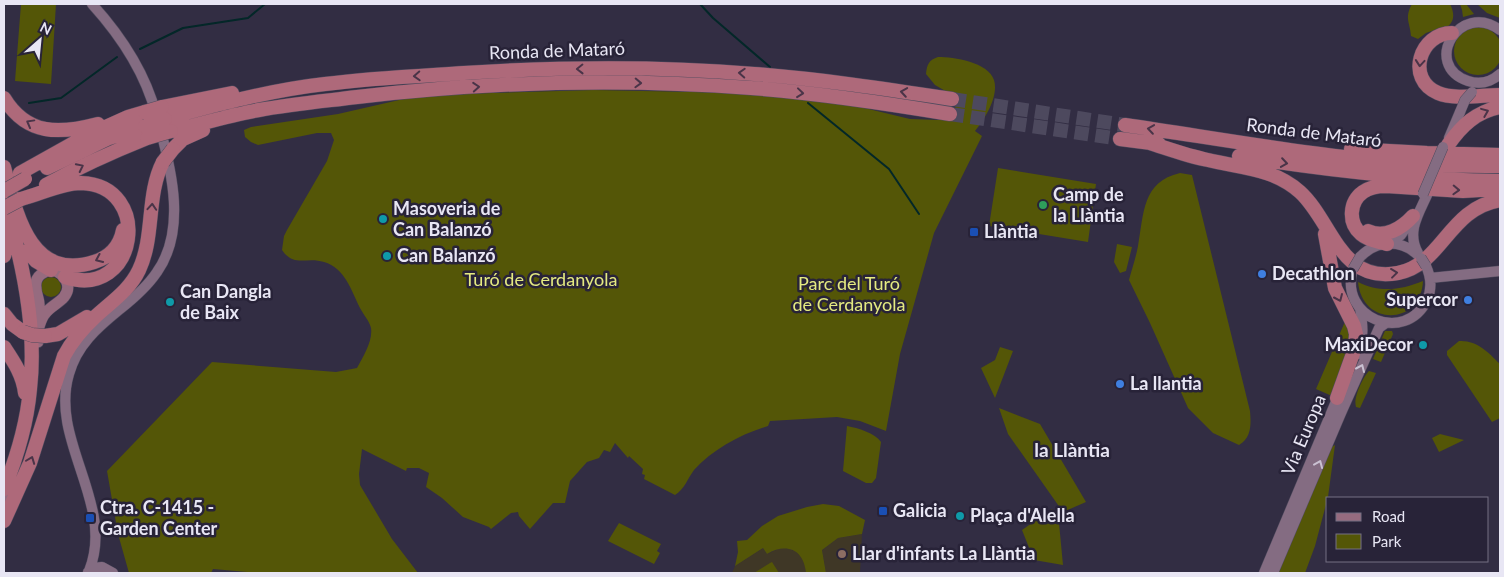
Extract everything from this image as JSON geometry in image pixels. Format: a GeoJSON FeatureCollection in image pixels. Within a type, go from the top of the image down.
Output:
{"type":"FeatureCollection","features":[{"type":"Feature","properties":{"kind":"highway"},"geometry":{"type":"LineString","coordinates":[[1452,33],[1446,33],[1434,39],[1422,52],[1419,70],[1428,86],[1446,95],[1500,95]]}},
{"type":"Feature","properties":{"kind":"highway","name":"Ronda de Mataró"},"geometry":{"type":"LineString","coordinates":[[166,119],[211,96],[314,80],[364,80],[529,69],[634,68],[754,74],[861,85],[952,99]]}},
{"type":"Feature","properties":{"kind":"highway","name":"Ronda de Mataró"},"geometry":{"type":"LineString","coordinates":[[166,119],[259,110],[410,91],[528,84],[630,83],[750,88],[858,99],[950,114]]}},
{"type":"Feature","properties":{"kind":"highway"},"geometry":{"type":"LineString","coordinates":[[4,521],[30,463],[64,356],[73,340],[94,317],[122,294],[134,279],[141,264],[158,172],[173,149],[184,139],[199,131],[258,116],[410,91]]}},
{"type":"Feature","properties":{"kind":"highway"},"geometry":{"type":"LineString","coordinates":[[4,98],[13,110],[27,121],[55,131],[67,131],[128,117],[146,125]]}},
{"type":"Feature","properties":{"kind":"highway"},"geometry":{"type":"LineString","coordinates":[[1446,147],[1457,132],[1473,117],[1500,107]]}},
{"type":"Feature","properties":{"kind":"highway"},"geometry":{"type":"LineString","coordinates":[[4,208],[8,194],[22,176],[88,135],[128,117]]}},
{"type":"Feature","properties":{"kind":"highway"},"geometry":{"type":"LineString","coordinates":[[22,176],[108,138],[166,119]]}},
{"type":"Feature","properties":{"kind":"highway"},"geometry":{"type":"LineString","coordinates":[[8,194],[114,151],[146,125],[166,119]]}},
{"type":"Feature","properties":{"kind":"highway","name":"Ronda de Mataró"},"geometry":{"type":"LineString","coordinates":[[1125,125],[1372,160],[1500,166]]}},
{"type":"Feature","properties":{"kind":"highway"},"geometry":{"type":"LineString","coordinates":[[1177,132],[1209,132],[1306,145],[1426,153],[1436,151],[1500,153]]}},
{"type":"Feature","properties":{"kind":"highway"},"geometry":{"type":"LineString","coordinates":[[1120,139],[1150,143],[1209,160],[1269,172],[1299,191],[1320,217],[1337,247],[1359,267],[1372,272],[1393,274],[1408,270],[1419,264],[1431,255],[1458,222],[1482,206],[1500,200]]}},
{"type":"Feature","properties":{"kind":"highway","name":"Ronda de Mataró"},"geometry":{"type":"LineString","coordinates":[[1150,143],[1284,164],[1343,171],[1423,178],[1500,180]]}},
{"type":"Feature","properties":{"kind":"highway"},"geometry":{"type":"LineString","coordinates":[[4,167],[25,290],[31,358],[31,387],[25,422],[4,489]]}},
{"type":"Feature","properties":{"kind":"highway"},"geometry":{"type":"LineString","coordinates":[[8,194],[80,183],[94,184],[106,190],[120,204],[129,223],[130,234],[124,254],[118,264],[102,276],[86,281],[65,277]]}},
{"type":"Feature","properties":{"kind":"highway"},"geometry":{"type":"LineString","coordinates":[[1388,244],[1367,238],[1359,232],[1352,219],[1354,205],[1361,194],[1369,189],[1378,186],[1463,190],[1500,189]]}},
{"type":"Feature","properties":{"kind":"highway"},"geometry":{"type":"LineString","coordinates":[[1402,187],[1374,192],[1364,197],[1358,208],[1359,220],[1368,231],[1382,234],[1399,228],[1413,216]]}},
{"type":"Feature","properties":{"kind":"highway"},"geometry":{"type":"LineString","coordinates":[[8,194],[22,229],[39,252],[49,258],[70,265],[92,262],[103,258],[118,246],[124,227],[120,204]]}},
{"type":"Feature","properties":{"kind":"highway"},"geometry":{"type":"LineString","coordinates":[[4,256],[8,242],[8,194]]}},
{"type":"Feature","properties":{"kind":"highway"},"geometry":{"type":"LineString","coordinates":[[8,194],[24,247],[36,261],[51,270]]}},
{"type":"Feature","properties":{"kind":"highway"},"geometry":{"type":"LineString","coordinates":[[1482,206],[1500,205]]}},
{"type":"Feature","properties":{"kind":"highway"},"geometry":{"type":"LineString","coordinates":[[1320,217],[1335,288],[1356,334],[1355,348],[1337,398]]}},
{"type":"Feature","properties":{"kind":"highway"},"geometry":{"type":"LineString","coordinates":[[4,314],[22,332],[32,335],[58,334],[70,328],[116,294],[135,272],[144,253]]}},
{"type":"Feature","properties":{"kind":"highway"},"geometry":{"type":"LineString","coordinates":[[4,347],[18,367],[25,395],[19,429],[4,481]]}},
{"type":"Feature","properties":{"kind":"main road"},"geometry":{"type":"LineString","coordinates":[[4,504],[23,448],[33,407],[36,381],[41,335],[43,316],[56,302],[64,297],[67,291],[68,285],[65,277],[59,272],[51,270],[42,273],[36,288],[40,308],[41,335]]}},
{"type":"Feature","properties":{"kind":"main road"},"geometry":{"type":"LineString","coordinates":[[38,294],[46,301],[56,302]]}},
{"type":"Feature","properties":{"kind":"street"},"geometry":{"type":"LineString","coordinates":[[88,572],[94,555],[95,518],[68,423],[66,390],[69,375],[76,354],[86,339],[136,295],[158,272],[169,244],[174,208],[169,166],[151,94],[130,54],[92,4]]}},
{"type":"Feature","properties":{"kind":"street"},"geometry":{"type":"LineString","coordinates":[[1409,244],[1426,194],[1446,147],[1461,101],[1459,82],[1448,67],[1447,46],[1452,33],[1461,25],[1477,20],[1492,24],[1500,30]]}},
{"type":"Feature","properties":{"kind":"street"},"geometry":{"type":"LineString","coordinates":[[1447,59],[1457,75],[1470,82],[1484,82],[1500,75]]}},
{"type":"Feature","properties":{"kind":"street"},"geometry":{"type":"LineString","coordinates":[[1458,112],[1472,92],[1478,87],[1497,80],[1500,75]]}},
{"type":"Feature","properties":{"kind":"street"},"geometry":{"type":"LineString","coordinates":[[1388,244],[1404,233],[1426,194]]}},
{"type":"Feature","properties":{"kind":"street"},"geometry":{"type":"LineString","coordinates":[[1388,244],[1409,244],[1422,260],[1430,278],[1429,294],[1426,302],[1420,311],[1407,320],[1386,323],[1371,318],[1360,308],[1353,296],[1351,278],[1357,261],[1371,248],[1388,244]]}},
{"type":"Feature","properties":{"kind":"street"},"geometry":{"type":"LineString","coordinates":[[1430,278],[1500,272]]}},
{"type":"Feature","properties":{"kind":"street","name":"Via Europa"},"geometry":{"type":"LineString","coordinates":[[1264,573],[1363,339],[1360,308]]}},
{"type":"Feature","properties":{"kind":"street","name":"Via Europa"},"geometry":{"type":"LineString","coordinates":[[1273,573],[1341,412],[1379,328],[1386,323]]}},
{"type":"Feature","properties":{"kind":"street"},"geometry":{"type":"LineString","coordinates":[[94,555],[102,567]]}},
{"type":"Feature","properties":{"kind":"street"},"geometry":{"type":"LineString","coordinates":[[88,572],[97,566],[113,573]]}},
{"type":"Feature","properties":{"kind":"shaded area","name":"Llar d'infants La Llàntia"},"geometry":{"type":"Polygon","coordinates":[[[862,534],[860,573],[826,573],[822,550],[838,538],[862,534]]]}},
{"type":"Feature","properties":{"kind":"shaded area"},"geometry":{"type":"Polygon","coordinates":[[[763,548],[767,554],[786,548],[795,551],[804,559],[806,573],[732,573],[735,566],[763,548]]]}},
{"type":"Feature","properties":{"kind":"green space"},"geometry":{"type":"Polygon","coordinates":[[[21,4],[56,4],[51,84],[15,81],[21,4]]]}},
{"type":"Feature","properties":{"kind":"green space"},"geometry":{"type":"Polygon","coordinates":[[[1412,4],[1450,4],[1453,20],[1449,26],[1426,33],[1418,39],[1411,36],[1408,20],[1408,13],[1412,4]]]}},
{"type":"Feature","properties":{"kind":"green space"},"geometry":{"type":"Polygon","coordinates":[[[1460,4],[1466,4],[1474,14],[1463,17],[1460,4]]]}},
{"type":"Feature","properties":{"kind":"green space"},"geometry":{"type":"Polygon","coordinates":[[[1477,4],[1500,4],[1500,18],[1487,13],[1477,4]]]}},
{"type":"Feature","properties":{"kind":"green space"},"geometry":{"type":"Polygon","coordinates":[[[1478,27],[1487,29],[1495,34],[1500,42],[1502,51],[1500,60],[1495,68],[1487,73],[1478,75],[1469,73],[1461,68],[1456,60],[1454,51],[1456,42],[1461,34],[1469,29],[1478,27]]]}},
{"type":"Feature","properties":{"kind":"green space","name":"Turó de Cerdanyola"},"geometry":{"type":"Polygon","coordinates":[[[938,57],[970,62],[985,69],[994,80],[995,93],[987,114],[975,131],[982,136],[934,233],[900,354],[886,431],[860,421],[837,417],[770,421],[768,426],[738,438],[710,455],[694,470],[683,487],[675,495],[644,479],[643,469],[629,456],[628,458],[615,443],[610,452],[604,450],[599,458],[587,462],[570,481],[565,503],[553,503],[530,529],[518,512],[511,513],[491,529],[463,517],[442,498],[426,487],[429,473],[419,468],[407,468],[406,471],[362,449],[359,474],[360,485],[392,539],[418,573],[259,573],[213,569],[211,573],[129,573],[118,534],[107,471],[212,362],[336,372],[357,368],[367,349],[370,338],[371,328],[369,323],[346,280],[337,269],[318,260],[301,261],[291,259],[282,250],[287,230],[327,161],[334,140],[331,133],[317,133],[258,145],[245,137],[244,130],[251,127],[338,114],[421,95],[593,90],[745,93],[856,106],[910,119],[938,120],[946,119],[955,110],[956,102],[954,96],[935,85],[926,74],[929,63],[938,57]]]}},
{"type":"Feature","properties":{"kind":"green space","name":"Camp de la Llàntia"},"geometry":{"type":"Polygon","coordinates":[[[998,168],[1096,184],[1088,242],[989,226],[998,168]]]}},
{"type":"Feature","properties":{"kind":"green space"},"geometry":{"type":"Polygon","coordinates":[[[1180,173],[1192,175],[1250,411],[1248,434],[1239,445],[1213,433],[1188,408],[1129,280],[1147,200],[1158,184],[1168,177],[1180,173]]]}},
{"type":"Feature","properties":{"kind":"green space"},"geometry":{"type":"Polygon","coordinates":[[[1117,244],[1132,247],[1126,271],[1120,273],[1114,262],[1117,244]]]}},
{"type":"Feature","properties":{"kind":"green space"},"geometry":{"type":"Polygon","coordinates":[[[51,277],[58,280],[61,287],[58,294],[51,297],[44,294],[41,287],[44,280],[51,277]]]}},
{"type":"Feature","properties":{"kind":"green space"},"geometry":{"type":"Polygon","coordinates":[[[1423,281],[1420,296],[1413,306],[1403,313],[1391,315],[1380,313],[1370,307],[1362,297],[1358,282],[1374,288],[1390,289],[1423,281]]]}},
{"type":"Feature","properties":{"kind":"green space"},"geometry":{"type":"Polygon","coordinates":[[[1347,317],[1354,333],[1332,396],[1316,389],[1347,317]]]}},
{"type":"Feature","properties":{"kind":"green space"},"geometry":{"type":"Polygon","coordinates":[[[1385,331],[1392,331],[1393,334],[1381,362],[1373,359],[1385,331]]]}},
{"type":"Feature","properties":{"kind":"green space"},"geometry":{"type":"Polygon","coordinates":[[[1459,341],[1471,342],[1477,345],[1500,364],[1500,418],[1492,422],[1447,355],[1447,351],[1459,341]]]}},
{"type":"Feature","properties":{"kind":"green space"},"geometry":{"type":"Polygon","coordinates":[[[1000,347],[1013,351],[995,398],[981,368],[995,360],[1000,347]]]}},
{"type":"Feature","properties":{"kind":"green space"},"geometry":{"type":"Polygon","coordinates":[[[1369,371],[1376,373],[1360,408],[1356,407],[1355,403],[1359,388],[1369,371]]]}},
{"type":"Feature","properties":{"kind":"green space"},"geometry":{"type":"Polygon","coordinates":[[[999,408],[1040,424],[1086,502],[1063,512],[1008,434],[999,408]]]}},
{"type":"Feature","properties":{"kind":"green space"},"geometry":{"type":"Polygon","coordinates":[[[847,426],[871,434],[881,442],[876,478],[872,483],[866,483],[843,471],[847,426]]]}},
{"type":"Feature","properties":{"kind":"green space"},"geometry":{"type":"Polygon","coordinates":[[[1440,434],[1464,440],[1439,452],[1432,438],[1440,434]]]}},
{"type":"Feature","properties":{"kind":"green space"},"geometry":{"type":"Polygon","coordinates":[[[1335,445],[1328,497],[1326,497],[1326,505],[1315,546],[1305,573],[1276,573],[1330,448],[1335,445]]]}},
{"type":"Feature","properties":{"kind":"green space"},"geometry":{"type":"Polygon","coordinates":[[[823,504],[839,506],[865,520],[862,534],[838,538],[822,550],[826,573],[806,573],[802,559],[793,550],[788,549],[774,550],[767,554],[763,548],[735,566],[738,552],[737,541],[747,540],[762,526],[778,516],[823,504]]]}},
{"type":"Feature","properties":{"kind":"green space"},"geometry":{"type":"Polygon","coordinates":[[[1052,509],[1059,523],[1063,565],[1034,560],[1022,530],[1052,509]]]}},
{"type":"Feature","properties":{"kind":"green space"},"geometry":{"type":"Polygon","coordinates":[[[619,523],[661,544],[657,551],[660,553],[654,564],[608,541],[619,523]]]}},
{"type":"Feature","properties":{"kind":"green space"},"geometry":{"type":"Polygon","coordinates":[[[772,562],[779,573],[754,573],[770,563],[772,562]]]}},
{"type":"Feature","properties":{"kind":"waterway"},"geometry":{"type":"LineString","coordinates":[[140,49],[183,28],[248,18],[265,4]]}},
{"type":"Feature","properties":{"kind":"waterway"},"geometry":{"type":"LineString","coordinates":[[700,4],[713,18],[770,67]]}},
{"type":"Feature","properties":{"kind":"waterway"},"geometry":{"type":"LineString","coordinates":[[29,103],[61,98],[117,57]]}},
{"type":"Feature","properties":{"kind":"waterway"},"geometry":{"type":"LineString","coordinates":[[808,103],[889,169],[919,214]]}},
{"type":"Feature","properties":{"kind":"tunnel"},"geometry":{"type":"LineString","coordinates":[[952,99],[1125,125]]}},
{"type":"Feature","properties":{"kind":"tunnel"},"geometry":{"type":"LineString","coordinates":[[950,114],[1120,139]]}},
{"type":"Feature","properties":{"kind":"place","name":"Camp de la Llàntia"},"geometry":{"type":"Point","coordinates":[1043,205]}},
{"type":"Feature","properties":{"kind":"place","name":"Masoveria de Can Balanzó"},"geometry":{"type":"Point","coordinates":[383,219]}},
{"type":"Feature","properties":{"kind":"place","name":"Llàntia"},"geometry":{"type":"Point","coordinates":[974,232]}},
{"type":"Feature","properties":{"kind":"place","name":"Can Balanzó"},"geometry":{"type":"Point","coordinates":[387,256]}},
{"type":"Feature","properties":{"kind":"place","name":"Decathlon"},"geometry":{"type":"Point","coordinates":[1262,274]}},
{"type":"Feature","properties":{"kind":"place","name":"Supercor"},"geometry":{"type":"Point","coordinates":[1468,300]}},
{"type":"Feature","properties":{"kind":"place","name":"Can Dangla de Baix"},"geometry":{"type":"Point","coordinates":[170,302]}},
{"type":"Feature","properties":{"kind":"place","name":"MaxiDecor"},"geometry":{"type":"Point","coordinates":[1423,345]}},
{"type":"Feature","properties":{"kind":"place","name":"La llantia"},"geometry":{"type":"Point","coordinates":[1120,384]}},
{"type":"Feature","properties":{"kind":"place","name":"Galicia"},"geometry":{"type":"Point","coordinates":[883,511]}},
{"type":"Feature","properties":{"kind":"place","name":"Plaça d'Alella"},"geometry":{"type":"Point","coordinates":[960,516]}},
{"type":"Feature","properties":{"kind":"place","name":"Ctra. C-1415 - Garden Center"},"geometry":{"type":"Point","coordinates":[90,518]}},
{"type":"Feature","properties":{"kind":"place","name":"Llar d'infants La Llàntia"},"geometry":{"type":"Point","coordinates":[842,554]}},
{"type":"Feature","properties":{"kind":"district","name":"la Llàntia"},"geometry":{"type":"Point","coordinates":[1072,450]}},
{"type":"Feature","properties":{"kind":"park label","name":"Parc del Turó de Cerdanyola"},"geometry":{"type":"Point","coordinates":[849,294]}}]}
